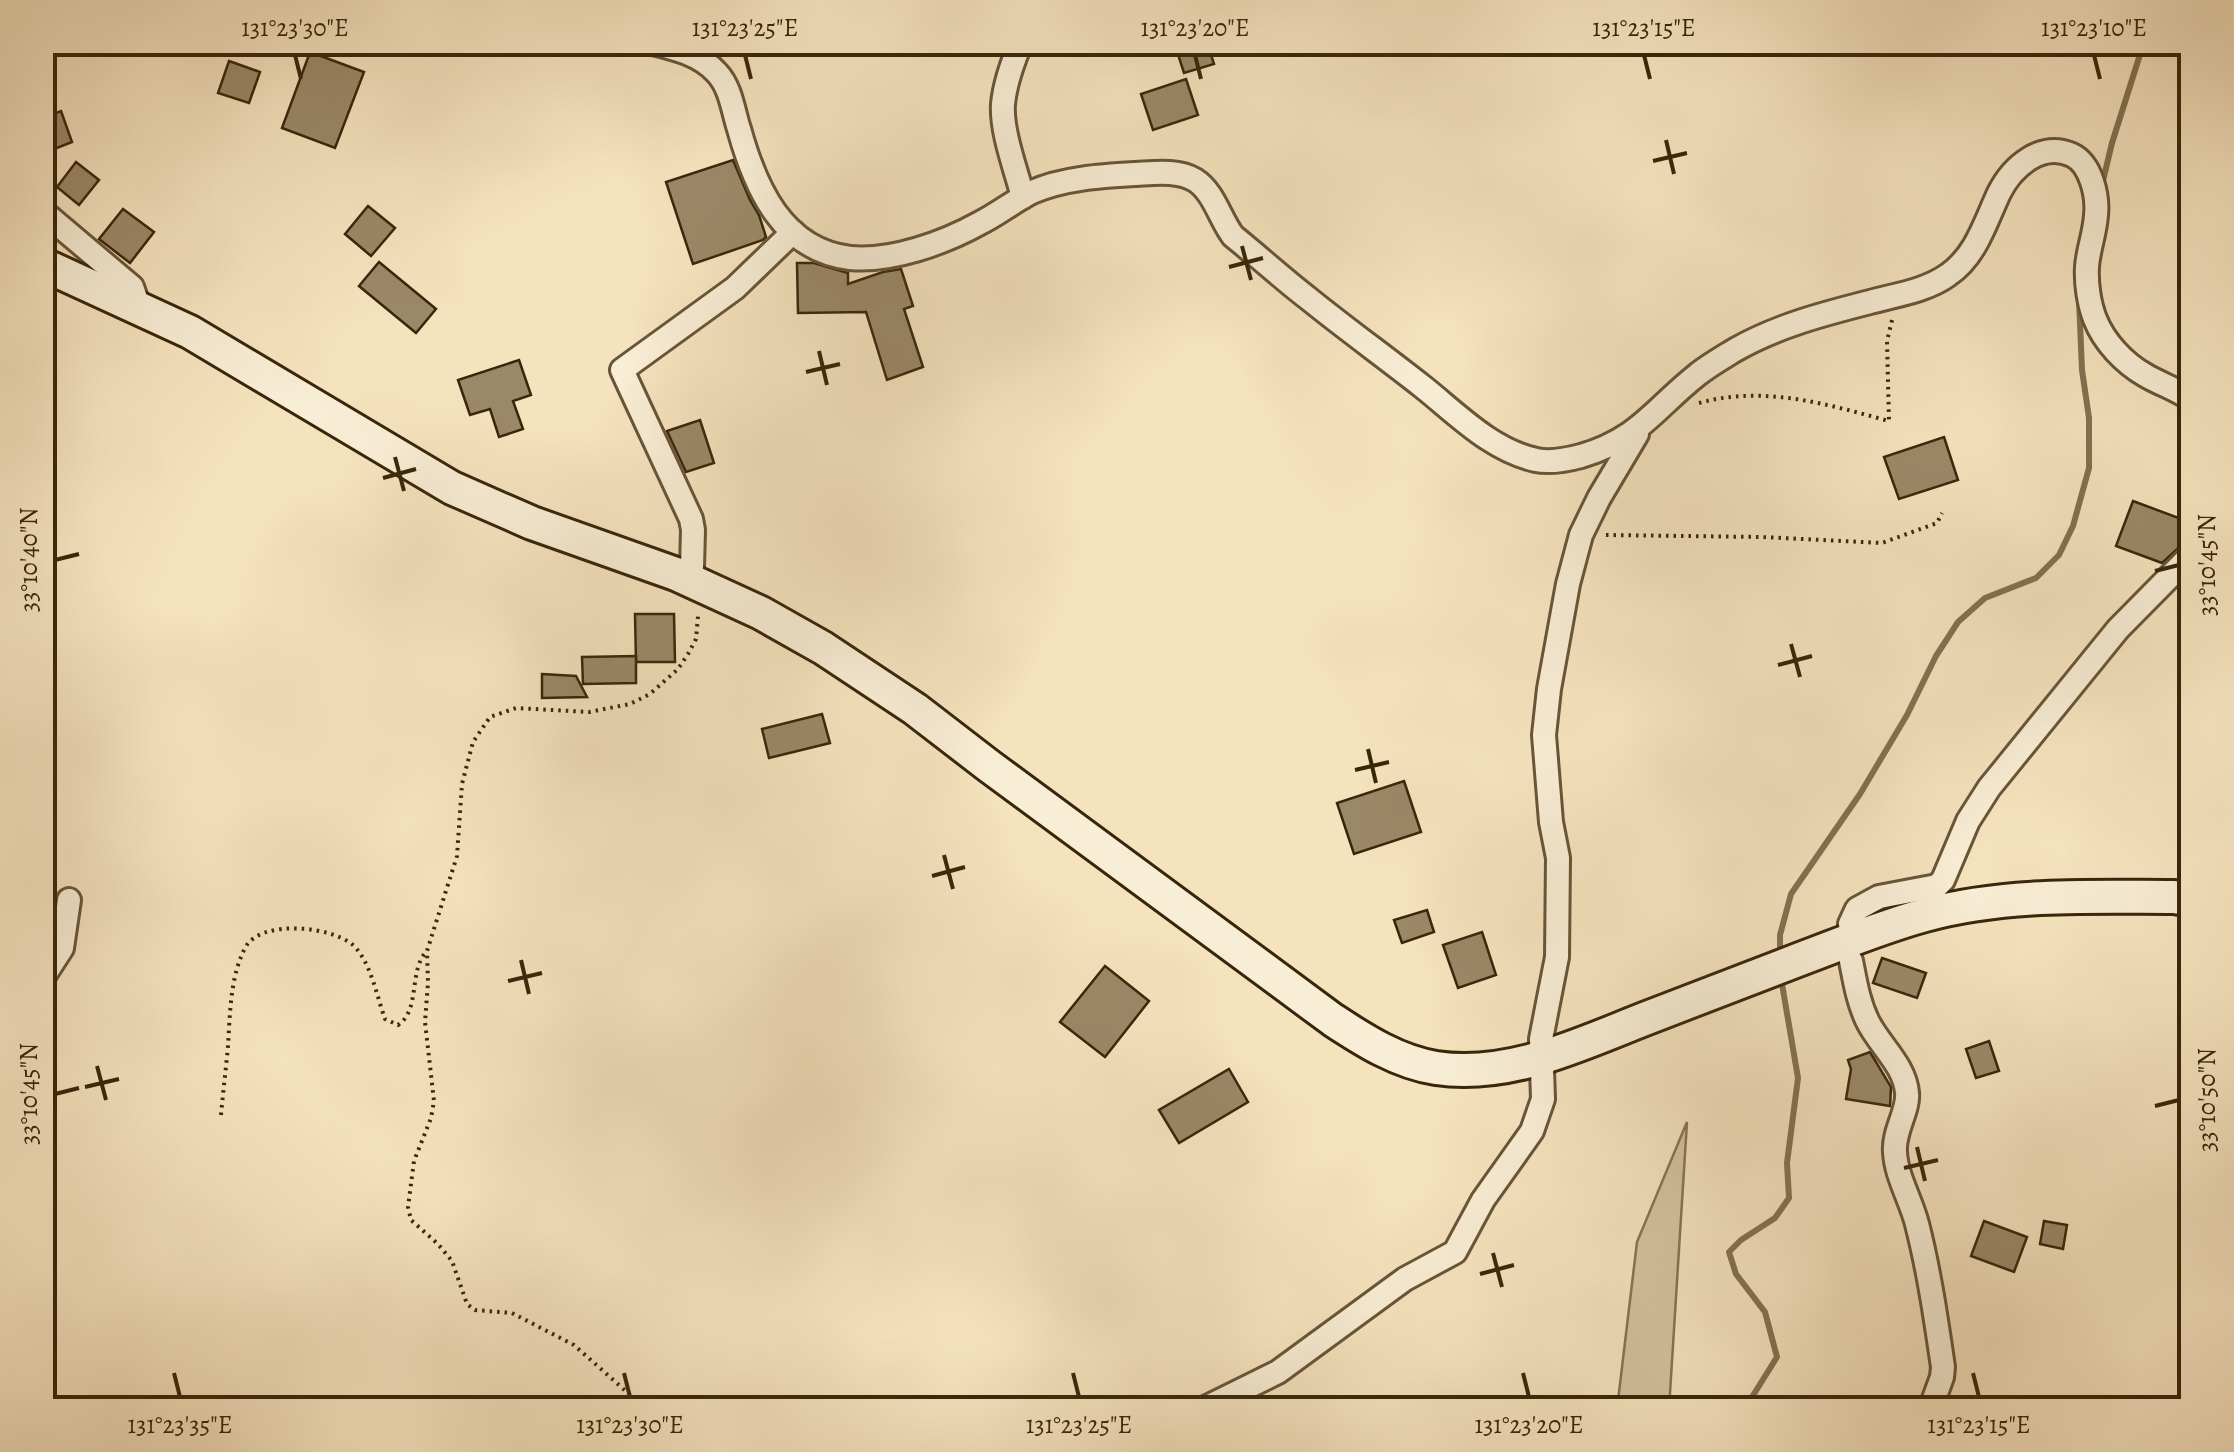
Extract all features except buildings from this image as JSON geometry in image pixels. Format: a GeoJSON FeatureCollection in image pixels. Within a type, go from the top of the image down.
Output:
{"type":"FeatureCollection","features":[{"type":"Feature","properties":{"kind":"street"},"geometry":{"type":"LineString","coordinates":[[650,42],[691,54],[715,70],[728,91],[757,184],[780,220],[804,241],[827,252],[848,258],[911,252],[979,224],[1046,187],[1087,178],[1168,173],[1186,176],[1205,188],[1233,236],[1307,298],[1480,434],[1512,452],[1542,462],[1573,458],[1616,443],[1641,426],[1697,374],[1750,342],[1786,326],[1941,280],[1975,246],[2002,188],[2020,164],[2043,152],[2067,154],[2076,158],[2089,174],[2096,205],[2086,273],[2095,320],[2126,362],[2192,400]]}},
{"type":"Feature","properties":{"kind":"street"},"geometry":{"type":"LineString","coordinates":[[1021,42],[1003,104],[1023,198]]}},
{"type":"Feature","properties":{"kind":"street"},"geometry":{"type":"LineString","coordinates":[[42,211],[132,287],[139,307]]}},
{"type":"Feature","properties":{"kind":"street"},"geometry":{"type":"LineString","coordinates":[[692,567],[691,519],[622,370],[734,288],[793,232]]}},
{"type":"Feature","properties":{"kind":"street"},"geometry":{"type":"LineString","coordinates":[[42,264],[190,332],[452,488],[532,523],[676,574],[823,648],[915,709],[1333,1020],[1375,1046],[1418,1064],[1485,1069],[1554,1053],[1926,914],[2002,900],[2192,900]]}},
{"type":"Feature","properties":{"kind":"street"},"geometry":{"type":"LineString","coordinates":[[1554,1053],[1541,1039],[1557,956],[1559,879],[1544,735],[1558,637],[1581,535],[1641,426]]}},
{"type":"Feature","properties":{"kind":"street"},"geometry":{"type":"LineString","coordinates":[[1930,1410],[1943,1367],[1924,1252],[1895,1154],[1908,1094],[1899,1070],[1867,1022],[1860,1001],[1850,942],[1857,909],[1879,898],[1937,886],[1943,880],[1968,821],[1989,788],[2118,629],[2192,554]]}},
{"type":"Feature","properties":{"kind":"street"},"geometry":{"type":"LineString","coordinates":[[42,979],[62,948],[69,900]]}},
{"type":"Feature","properties":{"kind":"street"},"geometry":{"type":"LineString","coordinates":[[1201,1410],[1278,1372],[1406,1278],[1455,1252],[1483,1200],[1532,1131],[1554,1053]]}},
{"type":"Feature","properties":{"kind":"path"},"geometry":{"type":"LineString","coordinates":[[1690,407],[1724,397],[1771,395],[1889,421],[1887,341],[1904,293]]}},
{"type":"Feature","properties":{"kind":"path"},"geometry":{"type":"LineString","coordinates":[[1581,535],[1882,543],[1937,523],[1942,513]]}},
{"type":"Feature","properties":{"kind":"path"},"geometry":{"type":"LineString","coordinates":[[647,1410],[574,1345],[512,1313],[470,1307],[452,1261],[411,1220],[408,1207],[411,1177],[434,1101],[425,1022],[427,952],[458,856],[462,784],[473,742],[490,717],[516,708],[570,712],[611,709],[650,694],[678,669],[688,654],[699,626],[697,611]]}},
{"type":"Feature","properties":{"kind":"path"},"geometry":{"type":"LineString","coordinates":[[221,1115],[230,999],[250,940],[275,929],[328,932],[343,937],[365,960],[386,1019],[398,1025],[408,1013],[420,959],[427,952]]}},
{"type":"Feature","properties":{"kind":"shaded area"},"geometry":{"type":"Polygon","coordinates":[[[1687,1122],[1669,1409],[1617,1409],[1637,1242],[1687,1122]]]}},
{"type":"Feature","properties":{"kind":"waterway"},"geometry":{"type":"LineString","coordinates":[[2102,185],[2144,42]]}},
{"type":"Feature","properties":{"kind":"waterway"},"geometry":{"type":"LineString","coordinates":[[1780,956],[1780,935],[1791,894],[1860,794],[1958,622],[1985,598],[2036,578],[2059,555],[2073,526],[2089,468],[2079,300]]}},
{"type":"Feature","properties":{"kind":"waterway"},"geometry":{"type":"LineString","coordinates":[[1744,1410],[1777,1357],[1765,1312],[1736,1274],[1729,1252],[1775,1218],[1789,1198],[1787,1163],[1798,1078],[1781,978]]}}]}
